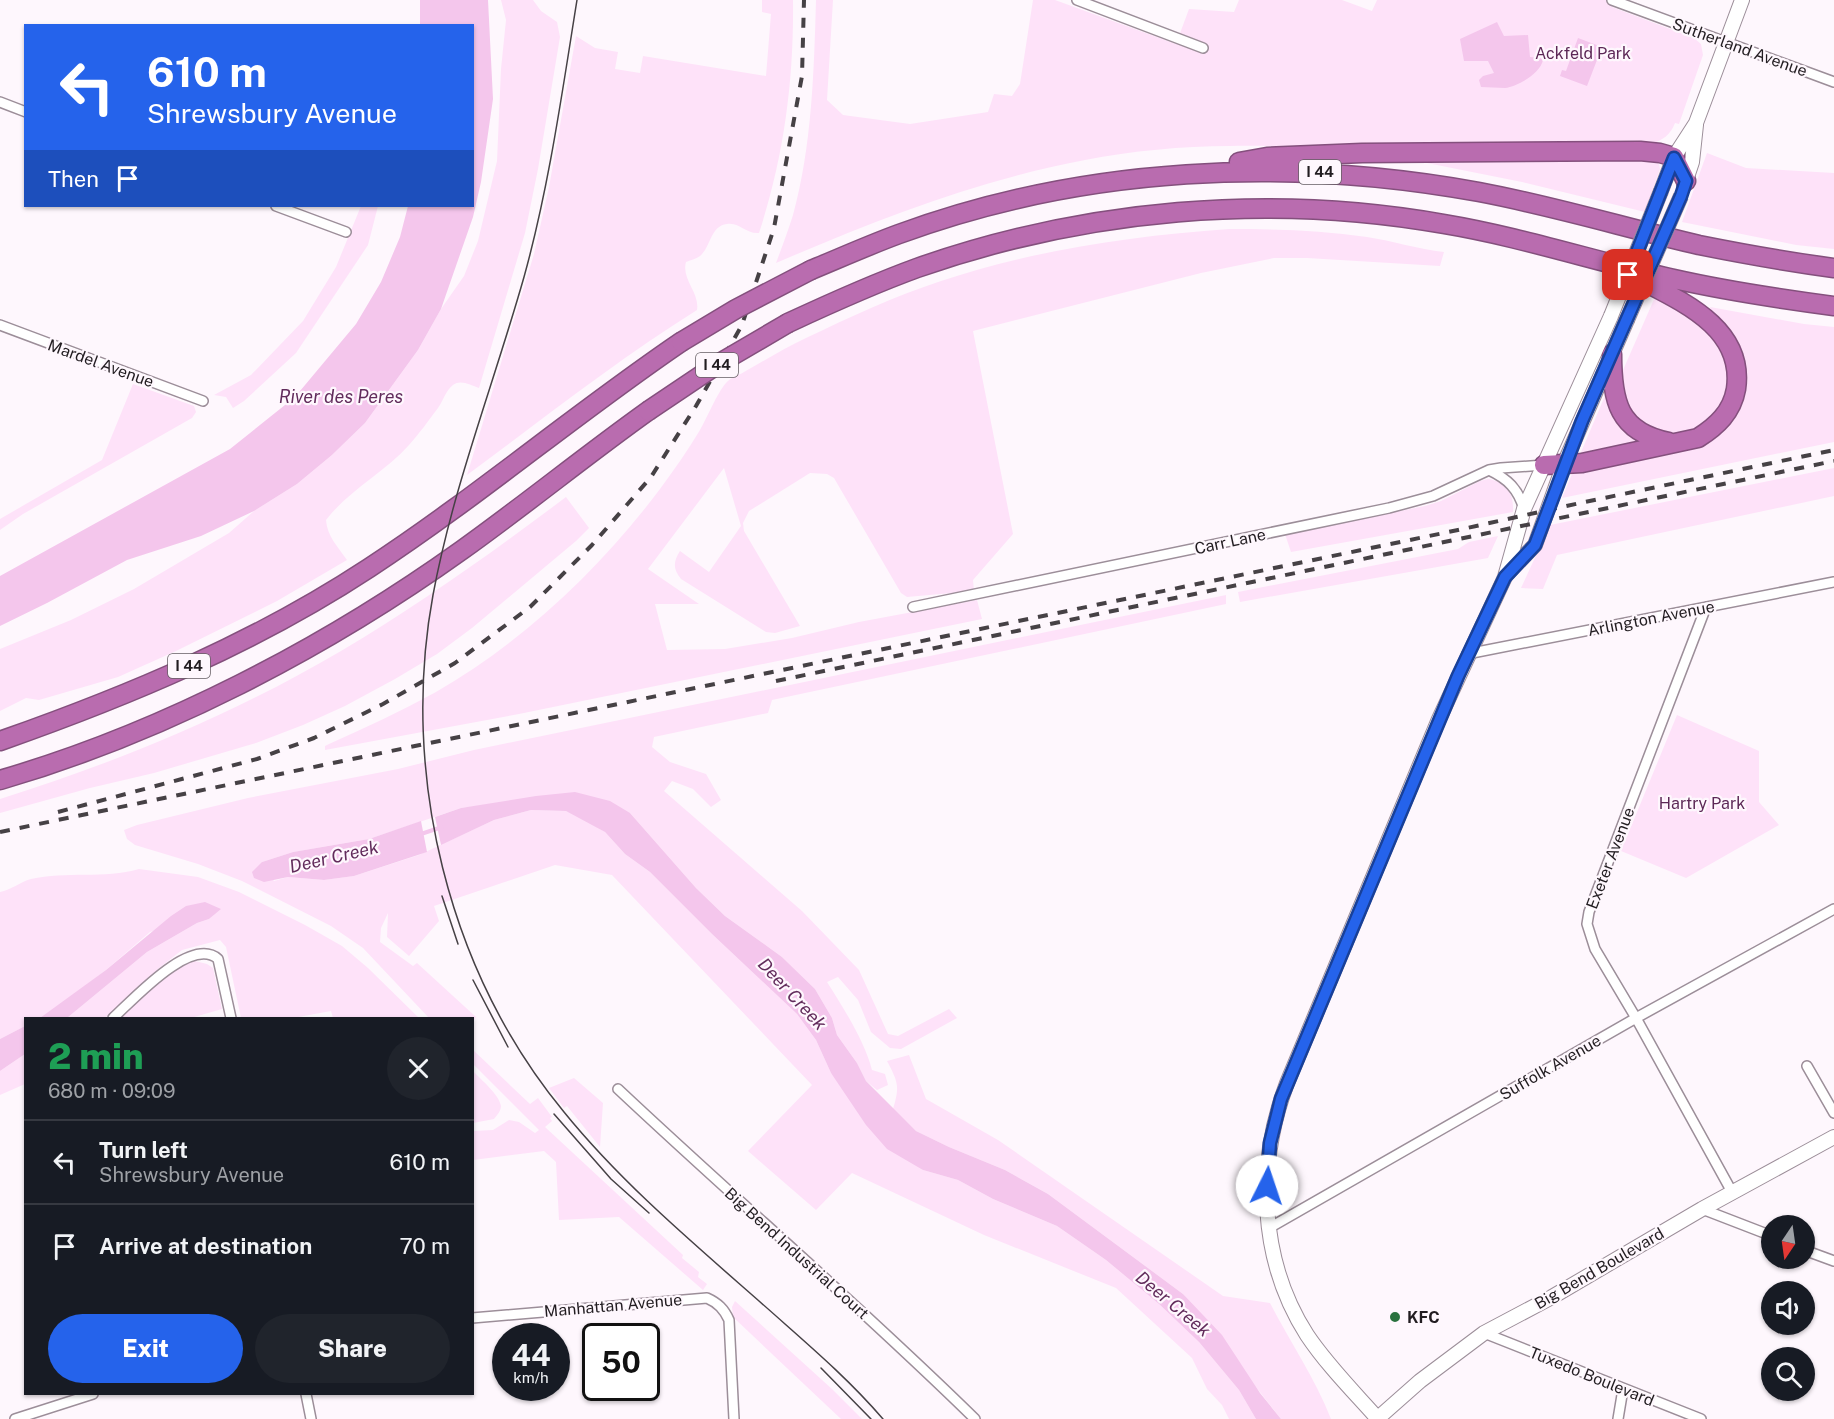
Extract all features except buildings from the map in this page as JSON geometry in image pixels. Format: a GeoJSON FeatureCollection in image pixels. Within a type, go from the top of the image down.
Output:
{"type":"FeatureCollection","features":[{"type":"Feature","properties":{"kind":"highway"},"geometry":{"type":"LineString","coordinates":[[1171,175],[1267,157],[1362,153],[1640,151],[1660,153],[1674,158],[1683,188]]}},
{"type":"Feature","properties":{"kind":"highway","name":"I 44"},"geometry":{"type":"LineString","coordinates":[[0,741],[105,703],[167,677],[269,626],[367,569],[462,502],[621,383],[681,342],[736,309],[811,270],[900,234],[964,213],[1042,194],[1171,175],[1278,171],[1346,174],[1415,181],[1482,192],[1699,245],[1834,268]]}},
{"type":"Feature","properties":{"kind":"highway","name":"I 44"},"geometry":{"type":"LineString","coordinates":[[0,780],[131,733],[192,707],[254,677],[327,636],[411,585],[461,551],[648,411],[751,343],[788,323],[898,276],[982,248],[1047,231],[1176,212],[1246,208],[1309,209],[1378,214],[1506,236],[1676,279],[1834,306]]}},
{"type":"Feature","properties":{"kind":"highway"},"geometry":{"type":"LineString","coordinates":[[1544,465],[1582,463],[1698,438],[1712,430],[1726,415],[1734,397],[1737,376],[1733,354],[1723,336],[1706,318],[1687,305],[1610,263]]}},
{"type":"Feature","properties":{"kind":"highway"},"geometry":{"type":"LineString","coordinates":[[1612,354],[1612,385],[1615,401],[1623,418],[1637,431],[1653,439],[1673,443]]}},
{"type":"Feature","properties":{"kind":"main road"},"geometry":{"type":"LineString","coordinates":[[1377,1419],[1327,1361],[1306,1332],[1282,1284],[1274,1259],[1266,1202],[1267,1172],[1270,1143],[1281,1099],[1467,654],[1505,577],[1524,509],[1611,316],[1674,158],[1696,123],[1742,0]]}},
{"type":"Feature","properties":{"kind":"main road"},"geometry":{"type":"LineString","coordinates":[[1505,577],[1535,545],[1564,464],[1683,188],[1692,162],[1696,123]]}},
{"type":"Feature","properties":{"kind":"main road","name":"Big Bend Boulevard"},"geometry":{"type":"LineString","coordinates":[[1377,1419],[1420,1381],[1484,1333],[1552,1297],[1732,1192],[1834,1137]]}},
{"type":"Feature","properties":{"kind":"street"},"geometry":{"type":"LineString","coordinates":[[1077,0],[1203,48]]}},
{"type":"Feature","properties":{"kind":"street","name":"Sutherland Avenue"},"geometry":{"type":"LineString","coordinates":[[1612,0],[1834,82]]}},
{"type":"Feature","properties":{"kind":"street"},"geometry":{"type":"LineString","coordinates":[[0,102],[24,111]]}},
{"type":"Feature","properties":{"kind":"street"},"geometry":{"type":"LineString","coordinates":[[279,207],[346,232]]}},
{"type":"Feature","properties":{"kind":"street","name":"Mardel Avenue"},"geometry":{"type":"LineString","coordinates":[[0,325],[203,401]]}},
{"type":"Feature","properties":{"kind":"street","name":"Carr Lane"},"geometry":{"type":"LineString","coordinates":[[913,607],[1389,508],[1432,496],[1489,470],[1544,465]]}},
{"type":"Feature","properties":{"kind":"street"},"geometry":{"type":"LineString","coordinates":[[1489,470],[1511,483],[1524,509]]}},
{"type":"Feature","properties":{"kind":"street","name":"Arlington Avenue"},"geometry":{"type":"LineString","coordinates":[[1467,654],[1834,582]]}},
{"type":"Feature","properties":{"kind":"street","name":"Exeter Avenue"},"geometry":{"type":"LineString","coordinates":[[1706,607],[1589,912],[1587,924],[1595,949],[1636,1018],[1732,1192]]}},
{"type":"Feature","properties":{"kind":"street","name":"Suffolk Avenue"},"geometry":{"type":"LineString","coordinates":[[1269,1228],[1636,1018],[1834,909]]}},
{"type":"Feature","properties":{"kind":"street"},"geometry":{"type":"LineString","coordinates":[[113,1017],[164,971],[198,954],[213,954],[218,959],[231,1017]]}},
{"type":"Feature","properties":{"kind":"street"},"geometry":{"type":"LineString","coordinates":[[1807,1066],[1834,1113]]}},
{"type":"Feature","properties":{"kind":"street","name":"Big Bend Industrial Court"},"geometry":{"type":"LineString","coordinates":[[618,1089],[721,1185],[789,1244],[975,1419]]}},
{"type":"Feature","properties":{"kind":"street"},"geometry":{"type":"LineString","coordinates":[[1702,1209],[1761,1232]]}},
{"type":"Feature","properties":{"kind":"street"},"geometry":{"type":"LineString","coordinates":[[1815,1254],[1834,1261]]}},
{"type":"Feature","properties":{"kind":"street","name":"Manhattan Avenue"},"geometry":{"type":"LineString","coordinates":[[474,1318],[707,1298],[716,1302],[726,1312],[730,1329],[734,1419]]}},
{"type":"Feature","properties":{"kind":"street","name":"Tuxedo Boulevard"},"geometry":{"type":"LineString","coordinates":[[1484,1333],[1701,1419]]}},
{"type":"Feature","properties":{"kind":"street"},"geometry":{"type":"LineString","coordinates":[[1618,1419],[1618,1408],[1623,1389]]}},
{"type":"Feature","properties":{"kind":"street"},"geometry":{"type":"LineString","coordinates":[[15,1419],[90,1395]]}},
{"type":"Feature","properties":{"kind":"street"},"geometry":{"type":"LineString","coordinates":[[306,1395],[311,1419]]}},
{"type":"Feature","properties":{"kind":"green space"},"geometry":{"type":"Polygon","coordinates":[[[501,0],[533,0],[541,11],[557,22],[560,37],[525,233],[479,388],[462,383],[453,385],[409,445],[335,509],[326,520],[331,536],[347,560],[277,601],[118,677],[39,700],[26,698],[0,711],[0,649],[71,620],[134,589],[229,533],[254,511],[297,484],[332,455],[365,423],[418,350],[441,309],[464,276],[478,241],[497,161],[501,69],[506,20],[501,0]]]}},
{"type":"Feature","properties":{"kind":"green space"},"geometry":{"type":"Polygon","coordinates":[[[762,0],[793,0],[793,30],[786,118],[775,176],[759,233],[750,232],[732,224],[717,229],[704,252],[686,262],[686,274],[696,298],[697,310],[609,369],[467,475],[534,254],[549,187],[576,36],[595,48],[618,52],[615,69],[640,73],[643,56],[766,76],[771,14],[762,12],[762,0]]]}},
{"type":"Feature","properties":{"kind":"green space","name":"Ackfeld Park"},"geometry":{"type":"Polygon","coordinates":[[[816,0],[833,0],[827,100],[843,115],[910,124],[988,112],[994,94],[1012,96],[1020,84],[1033,0],[1055,0],[1176,44],[1189,9],[1234,12],[1239,0],[1342,0],[1372,11],[1377,0],[1614,0],[1612,7],[1694,38],[1701,44],[1703,55],[1679,124],[1675,123],[1666,137],[1651,145],[1389,148],[1212,146],[1121,154],[1045,168],[967,190],[890,217],[776,263],[793,215],[804,162],[813,81],[816,0]]]}},
{"type":"Feature","properties":{"kind":"green space"},"geometry":{"type":"Polygon","coordinates":[[[1707,153],[1746,168],[1834,173],[1834,249],[1796,245],[1682,222],[1707,153]]]}},
{"type":"Feature","properties":{"kind":"green space"},"geometry":{"type":"Polygon","coordinates":[[[1427,158],[1654,159],[1660,169],[1645,212],[1522,182],[1427,163],[1427,158]]]}},
{"type":"Feature","properties":{"kind":"green space"},"geometry":{"type":"Polygon","coordinates":[[[361,207],[378,207],[368,245],[296,353],[244,401],[233,408],[226,397],[214,395],[251,375],[303,321],[336,267],[361,207]]]}},
{"type":"Feature","properties":{"kind":"green space"},"geometry":{"type":"Polygon","coordinates":[[[1229,229],[1332,233],[1444,252],[1440,266],[1274,258],[1201,273],[973,331],[1013,534],[973,580],[974,591],[907,597],[901,593],[834,478],[827,474],[810,473],[749,511],[743,523],[744,531],[800,626],[775,633],[766,632],[681,579],[676,572],[675,562],[680,551],[709,572],[741,526],[724,468],[648,569],[699,604],[655,604],[667,650],[725,649],[792,638],[859,622],[977,600],[982,619],[519,714],[325,750],[325,746],[410,706],[468,672],[529,627],[558,602],[637,519],[681,460],[723,387],[732,378],[798,342],[856,315],[924,287],[976,270],[1047,253],[1119,240],[1229,229]]]}},
{"type":"Feature","properties":{"kind":"green space"},"geometry":{"type":"Polygon","coordinates":[[[1655,297],[1697,318],[1722,348],[1729,366],[1728,386],[1723,404],[1712,419],[1699,429],[1680,434],[1662,435],[1646,429],[1622,403],[1620,377],[1655,297]]]}},
{"type":"Feature","properties":{"kind":"green space"},"geometry":{"type":"Polygon","coordinates":[[[1710,307],[1804,324],[1834,327],[1834,442],[1562,498],[1574,469],[1695,445],[1742,395],[1710,307]]]}},
{"type":"Feature","properties":{"kind":"green space"},"geometry":{"type":"Polygon","coordinates":[[[133,384],[194,406],[196,412],[192,418],[23,514],[0,530],[0,519],[102,460],[133,384]]]}},
{"type":"Feature","properties":{"kind":"green space"},"geometry":{"type":"Polygon","coordinates":[[[1607,391],[1616,415],[1627,427],[1648,442],[1579,457],[1607,391]]]}},
{"type":"Feature","properties":{"kind":"green space"},"geometry":{"type":"Polygon","coordinates":[[[1834,468],[1834,496],[1557,555],[1543,589],[1521,588],[1550,525],[1834,468]]]}},
{"type":"Feature","properties":{"kind":"green space"},"geometry":{"type":"Polygon","coordinates":[[[1488,479],[1505,486],[1511,494],[1513,512],[1291,552],[1285,534],[1425,506],[1488,479]]]}},
{"type":"Feature","properties":{"kind":"green space"},"geometry":{"type":"Polygon","coordinates":[[[566,497],[589,528],[472,628],[437,654],[395,679],[345,706],[256,743],[154,773],[0,813],[0,799],[132,753],[217,716],[300,674],[427,597],[566,497]]]}},
{"type":"Feature","properties":{"kind":"green space"},"geometry":{"type":"Polygon","coordinates":[[[1498,536],[1488,558],[1240,602],[1238,592],[1458,549],[1469,542],[1498,536]]]}},
{"type":"Feature","properties":{"kind":"green space"},"geometry":{"type":"Polygon","coordinates":[[[1226,595],[1226,604],[772,700],[768,713],[654,737],[652,747],[670,762],[706,774],[721,800],[711,807],[693,789],[672,781],[664,791],[802,911],[859,970],[888,1034],[898,1036],[949,1009],[957,1018],[901,1049],[890,1048],[871,1032],[858,1000],[838,977],[827,982],[859,1036],[872,1070],[885,1074],[888,1085],[877,1090],[866,1081],[857,1063],[837,1035],[832,1018],[815,989],[782,957],[725,916],[696,888],[630,813],[494,804],[461,808],[369,839],[293,852],[262,862],[274,881],[288,877],[324,880],[354,876],[419,855],[494,820],[531,810],[566,811],[575,814],[605,832],[625,854],[650,872],[797,1014],[816,1040],[831,1073],[923,1170],[958,1180],[993,1199],[1057,1226],[1106,1260],[1159,1304],[1199,1342],[1239,1390],[1256,1419],[1229,1419],[1222,1405],[1207,1389],[1192,1358],[1116,1288],[984,1235],[852,1173],[816,1210],[748,1151],[812,1085],[612,875],[555,865],[434,906],[439,921],[409,956],[387,937],[388,913],[381,928],[380,942],[413,966],[417,963],[476,1017],[474,1020],[474,1017],[428,1017],[363,948],[331,926],[242,881],[198,864],[135,845],[127,839],[124,830],[248,798],[398,769],[474,750],[1226,595]]]}},
{"type":"Feature","properties":{"kind":"green space","name":"Hartry Park"},"geometry":{"type":"Polygon","coordinates":[[[1677,715],[1759,751],[1759,802],[1779,825],[1686,878],[1621,851],[1677,715]]]}},
{"type":"Feature","properties":{"kind":"green space"},"geometry":{"type":"Polygon","coordinates":[[[139,869],[198,877],[239,892],[342,946],[418,1017],[333,1017],[331,1011],[298,1017],[241,1017],[226,947],[220,940],[182,950],[106,1017],[68,1017],[147,952],[197,923],[209,919],[220,909],[150,932],[106,970],[44,1017],[24,1017],[24,1027],[0,1039],[0,892],[31,879],[58,875],[126,872],[139,869]]]}},
{"type":"Feature","properties":{"kind":"green space"},"geometry":{"type":"Polygon","coordinates":[[[195,961],[213,968],[222,1009],[194,1017],[120,1017],[154,985],[184,964],[195,961]]]}},
{"type":"Feature","properties":{"kind":"green space"},"geometry":{"type":"Polygon","coordinates":[[[474,1051],[530,1104],[538,1098],[552,1117],[550,1118],[552,1121],[545,1127],[683,1255],[682,1258],[699,1272],[698,1277],[707,1284],[703,1290],[619,1217],[559,1220],[556,1162],[544,1151],[474,1160],[474,1131],[493,1130],[509,1120],[519,1122],[535,1133],[539,1130],[474,1065],[474,1051]]]}},
{"type":"Feature","properties":{"kind":"green space"},"geometry":{"type":"Polygon","coordinates":[[[24,1055],[24,1084],[0,1095],[0,1071],[24,1055]]]}},
{"type":"Feature","properties":{"kind":"green space"},"geometry":{"type":"Polygon","coordinates":[[[909,1055],[926,1099],[998,1140],[1223,1296],[1270,1303],[1310,1375],[1331,1419],[1281,1419],[1183,1294],[1048,1194],[1005,1170],[916,1131],[893,1109],[897,1084],[887,1061],[909,1055]]]}},
{"type":"Feature","properties":{"kind":"green space"},"geometry":{"type":"Polygon","coordinates":[[[474,1072],[500,1101],[500,1110],[494,1119],[474,1123],[474,1072]]]}},
{"type":"Feature","properties":{"kind":"green space"},"geometry":{"type":"Polygon","coordinates":[[[574,1078],[603,1103],[600,1147],[567,1106],[564,1108],[549,1088],[574,1078]]]}},
{"type":"Feature","properties":{"kind":"green space"},"geometry":{"type":"Polygon","coordinates":[[[735,1301],[862,1419],[841,1419],[733,1317],[732,1307],[735,1301]]]}},
{"type":"Feature","properties":{"kind":"water","name":"River des Peres"},"geometry":{"type":"Polygon","coordinates":[[[420,0],[488,0],[493,99],[481,182],[473,217],[441,309],[418,350],[365,423],[297,484],[254,511],[201,536],[127,560],[0,626],[0,576],[230,449],[295,397],[356,324],[381,282],[400,237],[408,207],[474,207],[474,24],[420,24],[420,0]]]}},
{"type":"Feature","properties":{"kind":"water"},"geometry":{"type":"Polygon","coordinates":[[[1497,22],[1504,36],[1528,35],[1530,57],[1543,60],[1538,70],[1516,85],[1505,88],[1481,87],[1479,80],[1483,76],[1494,73],[1488,61],[1464,61],[1460,39],[1497,22]]]}},
{"type":"Feature","properties":{"kind":"water"},"geometry":{"type":"Polygon","coordinates":[[[1578,38],[1602,47],[1587,86],[1560,76],[1562,70],[1566,71],[1578,38]]]}},
{"type":"Feature","properties":{"kind":"water"},"geometry":{"type":"Polygon","coordinates":[[[575,792],[610,801],[630,813],[696,888],[725,916],[782,957],[815,989],[832,1018],[837,1035],[857,1063],[866,1081],[916,1131],[1005,1170],[1048,1194],[1183,1294],[1222,1335],[1260,1393],[1281,1419],[1256,1419],[1239,1390],[1199,1342],[1159,1304],[1106,1260],[1057,1226],[993,1199],[958,1180],[923,1170],[887,1149],[866,1125],[831,1073],[816,1040],[797,1014],[650,872],[625,854],[605,832],[566,811],[531,810],[494,820],[441,845],[435,817],[461,808],[575,792]]]}},
{"type":"Feature","properties":{"kind":"water"},"geometry":{"type":"Polygon","coordinates":[[[421,821],[427,852],[354,876],[324,880],[288,877],[264,882],[254,878],[252,872],[262,862],[293,852],[369,839],[421,821]]]}},
{"type":"Feature","properties":{"kind":"water"},"geometry":{"type":"Polygon","coordinates":[[[205,902],[221,909],[209,919],[197,923],[147,952],[68,1017],[41,1017],[106,970],[186,906],[205,902]]]}},
{"type":"Feature","properties":{"kind":"water"},"geometry":{"type":"Polygon","coordinates":[[[24,1027],[24,1055],[0,1071],[0,1039],[24,1027]]]}},
{"type":"Feature","properties":{"kind":"waterway","name":"Deer Creek"},"geometry":{"type":"LineString","coordinates":[[421,834],[442,827]]}},
{"type":"Feature","properties":{"kind":"tram line"},"geometry":{"type":"LineString","coordinates":[[577,0],[554,140],[533,243],[451,515],[433,595],[424,663],[423,731],[429,800],[443,868],[463,934],[490,997],[524,1057],[564,1112],[642,1196],[823,1358],[883,1419]]}},
{"type":"Feature","properties":{"kind":"tram line"},"geometry":{"type":"LineString","coordinates":[[442,896],[458,944]]}},
{"type":"Feature","properties":{"kind":"tram line"},"geometry":{"type":"LineString","coordinates":[[473,980],[508,1047]]}},
{"type":"Feature","properties":{"kind":"tram line"},"geometry":{"type":"LineString","coordinates":[[554,1114],[611,1179],[649,1213]]}},
{"type":"Feature","properties":{"kind":"tram line"},"geometry":{"type":"LineString","coordinates":[[821,1368],[871,1419]]}},
{"type":"Feature","properties":{"kind":"railway"},"geometry":{"type":"LineString","coordinates":[[58,812],[257,759],[314,738],[383,704],[455,663],[530,607],[592,545],[651,477],[696,406],[742,325],[774,228],[802,76],[804,0]]}},
{"type":"Feature","properties":{"kind":"railway"},"geometry":{"type":"LineString","coordinates":[[0,832],[1834,450]]}},
{"type":"Feature","properties":{"kind":"railway"},"geometry":{"type":"LineString","coordinates":[[776,681],[1834,461]]}},
{"type":"Feature","properties":{"kind":"place","name":"KFC"},"geometry":{"type":"Point","coordinates":[1395,1317]}},
{"type":"Feature","properties":{"kind":"route"},"geometry":{"type":"LineString","coordinates":[[1267,1186],[1270,1143],[1281,1099],[1439,719],[1467,654],[1505,577],[1535,545],[1582,421],[1681,196],[1686,181],[1674,158],[1628,275]]}}]}
